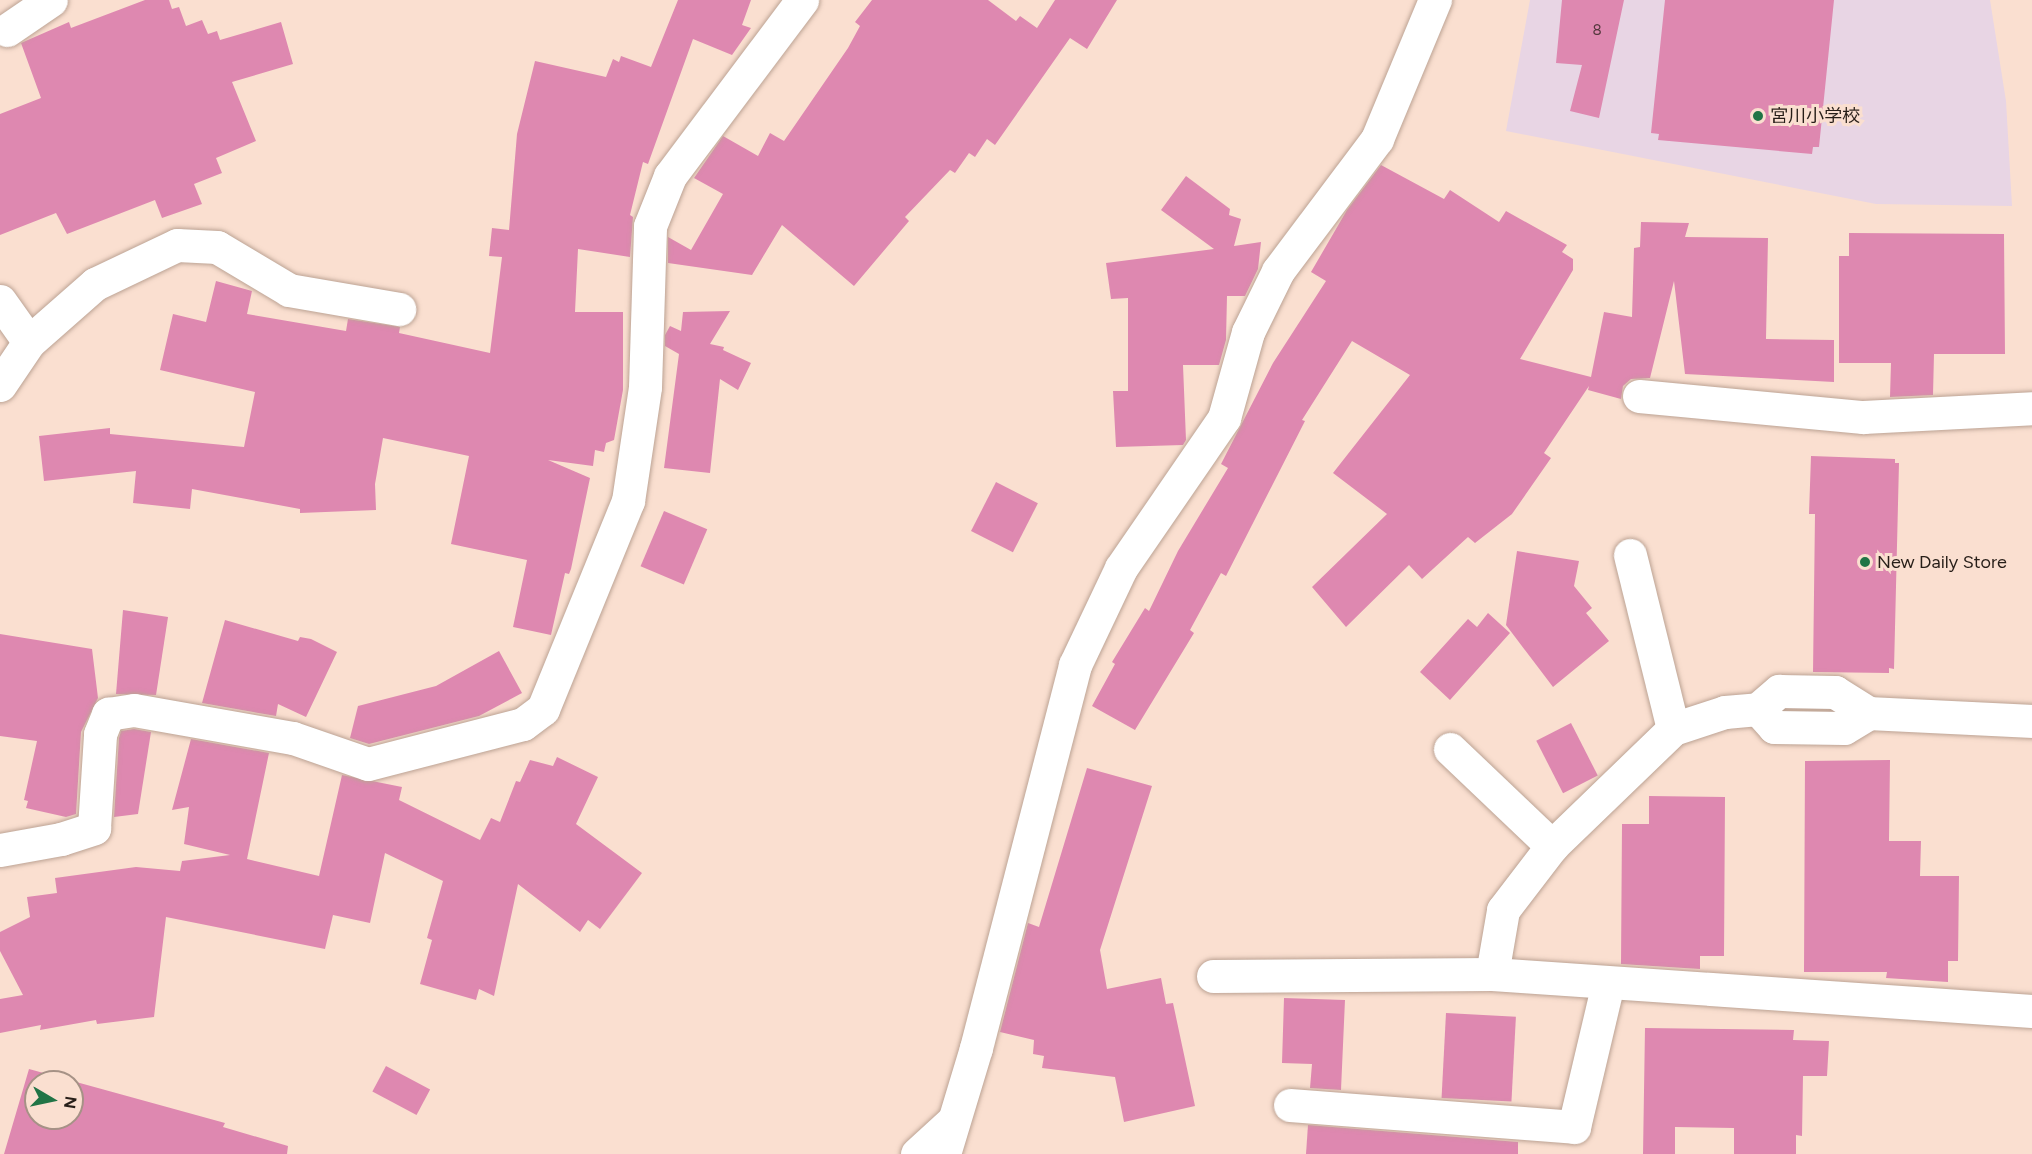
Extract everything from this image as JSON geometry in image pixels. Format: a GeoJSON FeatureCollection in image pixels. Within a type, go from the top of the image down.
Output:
{"type":"FeatureCollection","features":[{"type":"Feature","properties":{"kind":"street"},"geometry":{"type":"LineString","coordinates":[[8,30],[51,0]]}},
{"type":"Feature","properties":{"kind":"street"},"geometry":{"type":"LineString","coordinates":[[0,850],[61,839],[94,828],[100,734],[108,714],[134,710],[293,738],[368,764],[523,724],[543,709],[628,501],[645,387],[650,226],[670,176],[802,0]]}},
{"type":"Feature","properties":{"kind":"street"},"geometry":{"type":"LineString","coordinates":[[944,1154],[976,1048],[1075,665],[1121,568],[1224,418],[1248,332],[1278,271],[1377,139],[1436,0]]}},
{"type":"Feature","properties":{"kind":"street"},"geometry":{"type":"LineString","coordinates":[[0,385],[29,342],[96,284],[177,245],[217,247],[289,290],[399,309]]}},
{"type":"Feature","properties":{"kind":"street"},"geometry":{"type":"LineString","coordinates":[[0,301],[29,342]]}},
{"type":"Feature","properties":{"kind":"street"},"geometry":{"type":"LineString","coordinates":[[1639,396],[1863,417],[2032,408]]}},
{"type":"Feature","properties":{"kind":"street"},"geometry":{"type":"LineString","coordinates":[[1630,555],[1673,729]]}},
{"type":"Feature","properties":{"kind":"street"},"geometry":{"type":"LineString","coordinates":[[1492,974],[1503,910],[1552,846],[1673,729],[1725,712],[1758,709],[1779,691],[1835,692],[1869,713],[2032,720]]}},
{"type":"Feature","properties":{"kind":"street"},"geometry":{"type":"LineString","coordinates":[[1450,749],[1552,846]]}},
{"type":"Feature","properties":{"kind":"street"},"geometry":{"type":"LineString","coordinates":[[1213,976],[1492,974],[2032,1011]]}},
{"type":"Feature","properties":{"kind":"street"},"geometry":{"type":"LineString","coordinates":[[1290,1105],[1574,1127],[1608,983]]}},
{"type":"Feature","properties":{"kind":"street"},"geometry":{"type":"LineString","coordinates":[[916,1154],[952,1122]]}},
{"type":"Feature","properties":{"kind":"shaded area","name":"宮川小学校"},"geometry":{"type":"Polygon","coordinates":[[[1530,0],[1990,0],[2006,101],[2012,206],[1876,204],[1506,131],[1530,0]]]}},
{"type":"Feature","properties":{"kind":"building"},"geometry":{"type":"Polygon","coordinates":[[[145,0],[169,0],[172,9],[179,7],[186,26],[202,20],[208,34],[217,31],[220,40],[281,22],[293,64],[232,82],[256,141],[216,158],[222,173],[194,184],[202,204],[162,218],[155,200],[67,234],[56,213],[0,235],[0,114],[41,98],[21,43],[69,22],[71,28],[145,0]]]}},
{"type":"Feature","properties":{"kind":"building"},"geometry":{"type":"Polygon","coordinates":[[[678,0],[751,0],[742,25],[751,28],[732,55],[693,39],[648,164],[643,162],[630,215],[633,217],[630,257],[578,249],[575,312],[623,312],[623,390],[614,440],[606,443],[604,452],[595,450],[593,466],[548,460],[590,478],[571,569],[569,574],[565,573],[551,635],[513,627],[527,560],[451,544],[469,456],[383,438],[375,484],[376,510],[300,513],[300,509],[192,489],[190,509],[133,503],[136,471],[44,481],[39,436],[110,428],[110,434],[244,447],[255,392],[160,370],[173,314],[206,322],[216,281],[252,291],[247,314],[346,331],[348,319],[400,327],[399,333],[490,353],[502,257],[489,256],[492,228],[509,230],[517,134],[535,61],[606,77],[613,59],[619,62],[621,56],[651,67],[678,0]]]}},
{"type":"Feature","properties":{"kind":"building"},"geometry":{"type":"Polygon","coordinates":[[[872,0],[988,0],[1016,21],[1020,16],[1037,28],[1055,0],[1117,0],[1087,49],[1070,38],[995,145],[987,139],[975,157],[969,153],[955,173],[950,170],[905,217],[909,221],[854,286],[782,225],[752,275],[668,263],[668,237],[691,250],[723,194],[694,178],[723,136],[758,156],[770,133],[784,141],[848,48],[860,26],[855,22],[872,0]]]}},
{"type":"Feature","properties":{"kind":"building"},"geometry":{"type":"Polygon","coordinates":[[[1562,0],[1624,0],[1599,118],[1570,111],[1582,65],[1556,63],[1562,0]]]}},
{"type":"Feature","properties":{"kind":"building"},"geometry":{"type":"Polygon","coordinates":[[[1665,0],[1834,0],[1819,147],[1813,147],[1812,154],[1658,140],[1659,134],[1651,133],[1665,0]]]}},
{"type":"Feature","properties":{"kind":"building"},"geometry":{"type":"Polygon","coordinates":[[[1381,165],[1444,199],[1450,190],[1499,222],[1506,211],[1567,245],[1562,252],[1573,259],[1573,270],[1520,359],[1591,377],[1604,312],[1632,317],[1634,248],[1640,247],[1641,222],[1689,223],[1685,237],[1768,238],[1766,339],[1834,340],[1834,382],[1685,374],[1674,281],[1650,378],[1631,379],[1623,386],[1621,399],[1588,390],[1589,386],[1544,453],[1551,458],[1512,514],[1475,543],[1468,537],[1422,579],[1409,565],[1346,627],[1312,587],[1387,514],[1333,473],[1410,375],[1352,341],[1302,420],[1305,421],[1226,576],[1221,573],[1190,630],[1194,633],[1135,730],[1092,706],[1115,664],[1112,662],[1145,608],[1149,611],[1178,551],[1228,468],[1221,464],[1273,363],[1326,281],[1311,272],[1347,210],[1381,165]]]}},
{"type":"Feature","properties":{"kind":"building"},"geometry":{"type":"Polygon","coordinates":[[[1186,176],[1230,209],[1229,215],[1241,219],[1234,246],[1261,242],[1258,269],[1245,296],[1227,296],[1226,340],[1219,365],[1183,365],[1186,440],[1183,445],[1116,447],[1113,391],[1128,391],[1128,298],[1111,299],[1106,263],[1214,249],[1161,210],[1186,176]]]}},
{"type":"Feature","properties":{"kind":"building"},"geometry":{"type":"Polygon","coordinates":[[[1849,233],[2004,234],[2005,354],[1934,354],[1933,395],[1890,397],[1891,363],[1839,363],[1839,256],[1849,256],[1849,233]]]}},
{"type":"Feature","properties":{"kind":"building"},"geometry":{"type":"Polygon","coordinates":[[[730,311],[710,344],[724,347],[723,350],[751,363],[738,390],[720,379],[710,473],[664,468],[679,354],[665,346],[665,335],[670,326],[681,331],[683,312],[730,311]]]}},
{"type":"Feature","properties":{"kind":"building"},"geometry":{"type":"Polygon","coordinates":[[[1811,456],[1895,459],[1895,463],[1899,463],[1894,669],[1889,668],[1889,673],[1813,672],[1815,514],[1809,514],[1811,456]]]}},
{"type":"Feature","properties":{"kind":"building"},"geometry":{"type":"Polygon","coordinates":[[[996,482],[1038,503],[1013,552],[971,531],[996,482]]]}},
{"type":"Feature","properties":{"kind":"building"},"geometry":{"type":"Polygon","coordinates":[[[664,511],[707,529],[684,585],[641,566],[664,511]]]}},
{"type":"Feature","properties":{"kind":"building"},"geometry":{"type":"Polygon","coordinates":[[[1517,551],[1579,561],[1574,586],[1592,608],[1586,613],[1609,641],[1553,687],[1506,625],[1517,551]]]}},
{"type":"Feature","properties":{"kind":"building"},"geometry":{"type":"Polygon","coordinates":[[[123,610],[168,617],[156,695],[116,694],[123,610]]]}},
{"type":"Feature","properties":{"kind":"building"},"geometry":{"type":"Polygon","coordinates":[[[1488,613],[1510,633],[1450,700],[1420,672],[1468,619],[1477,627],[1488,613]]]}},
{"type":"Feature","properties":{"kind":"building"},"geometry":{"type":"Polygon","coordinates":[[[225,620],[298,641],[300,637],[311,639],[337,652],[306,717],[278,704],[276,716],[202,703],[225,620]]]}},
{"type":"Feature","properties":{"kind":"building"},"geometry":{"type":"Polygon","coordinates":[[[0,634],[92,649],[98,698],[81,732],[76,814],[66,817],[26,808],[28,801],[24,800],[37,741],[0,736],[0,634]]]}},
{"type":"Feature","properties":{"kind":"building"},"geometry":{"type":"Polygon","coordinates":[[[499,651],[522,693],[479,716],[369,744],[350,738],[358,706],[436,686],[499,651]]]}},
{"type":"Feature","properties":{"kind":"building"},"geometry":{"type":"Polygon","coordinates":[[[1571,723],[1598,776],[1563,793],[1536,741],[1571,723]]]}},
{"type":"Feature","properties":{"kind":"building"},"geometry":{"type":"Polygon","coordinates":[[[134,729],[151,732],[138,814],[114,817],[119,738],[121,731],[134,729]]]}},
{"type":"Feature","properties":{"kind":"building"},"geometry":{"type":"Polygon","coordinates":[[[191,739],[269,753],[247,859],[319,876],[342,775],[402,787],[399,800],[480,840],[491,818],[500,822],[516,781],[520,782],[530,760],[553,766],[557,757],[598,777],[576,824],[642,873],[600,929],[588,920],[580,932],[518,884],[494,996],[479,989],[476,1000],[420,984],[432,940],[427,938],[443,881],[385,853],[370,923],[333,915],[325,949],[166,917],[154,1017],[97,1024],[96,1020],[40,1030],[41,1025],[0,1033],[0,999],[23,995],[0,951],[0,932],[30,917],[27,897],[57,893],[55,878],[136,867],[180,871],[182,861],[230,855],[184,844],[189,807],[172,810],[191,739]]]}},
{"type":"Feature","properties":{"kind":"building"},"geometry":{"type":"Polygon","coordinates":[[[1890,760],[1889,841],[1921,841],[1920,876],[1959,876],[1958,961],[1948,961],[1948,982],[1886,978],[1887,972],[1804,972],[1805,761],[1890,760]]]}},
{"type":"Feature","properties":{"kind":"building"},"geometry":{"type":"Polygon","coordinates":[[[1087,768],[1152,786],[1100,950],[1107,989],[1161,978],[1166,1004],[1173,1003],[1195,1106],[1124,1122],[1115,1077],[1042,1068],[1044,1056],[1033,1054],[1034,1040],[1000,1032],[1028,923],[1039,927],[1087,768]]]}},
{"type":"Feature","properties":{"kind":"building"},"geometry":{"type":"Polygon","coordinates":[[[1649,796],[1725,797],[1724,956],[1700,956],[1700,969],[1621,964],[1622,824],[1649,824],[1649,796]]]}},
{"type":"Feature","properties":{"kind":"building"},"geometry":{"type":"Polygon","coordinates":[[[1284,998],[1345,1000],[1341,1090],[1310,1088],[1312,1064],[1282,1063],[1284,998]]]}},
{"type":"Feature","properties":{"kind":"building"},"geometry":{"type":"Polygon","coordinates":[[[1446,1013],[1516,1017],[1511,1102],[1442,1098],[1446,1013]]]}},
{"type":"Feature","properties":{"kind":"building"},"geometry":{"type":"Polygon","coordinates":[[[1645,1028],[1794,1030],[1793,1040],[1829,1041],[1827,1076],[1803,1076],[1802,1136],[1796,1135],[1796,1154],[1734,1154],[1734,1128],[1675,1127],[1675,1154],[1643,1154],[1645,1028]]]}},
{"type":"Feature","properties":{"kind":"building"},"geometry":{"type":"Polygon","coordinates":[[[386,1066],[430,1089],[417,1115],[372,1092],[386,1066]]]}},
{"type":"Feature","properties":{"kind":"building"},"geometry":{"type":"Polygon","coordinates":[[[84,1084],[225,1123],[223,1127],[288,1146],[287,1154],[4,1154],[24,1086],[24,1130],[84,1130],[84,1084]]]}},
{"type":"Feature","properties":{"kind":"building"},"geometry":{"type":"Polygon","coordinates":[[[1308,1125],[1518,1142],[1518,1154],[1306,1154],[1308,1125]]]}},
{"type":"Feature","properties":{"kind":"place","name":"宮川小学校"},"geometry":{"type":"Point","coordinates":[1758,116]}},
{"type":"Feature","properties":{"kind":"place","name":"New Daily Store"},"geometry":{"type":"Point","coordinates":[1865,562]}}]}
